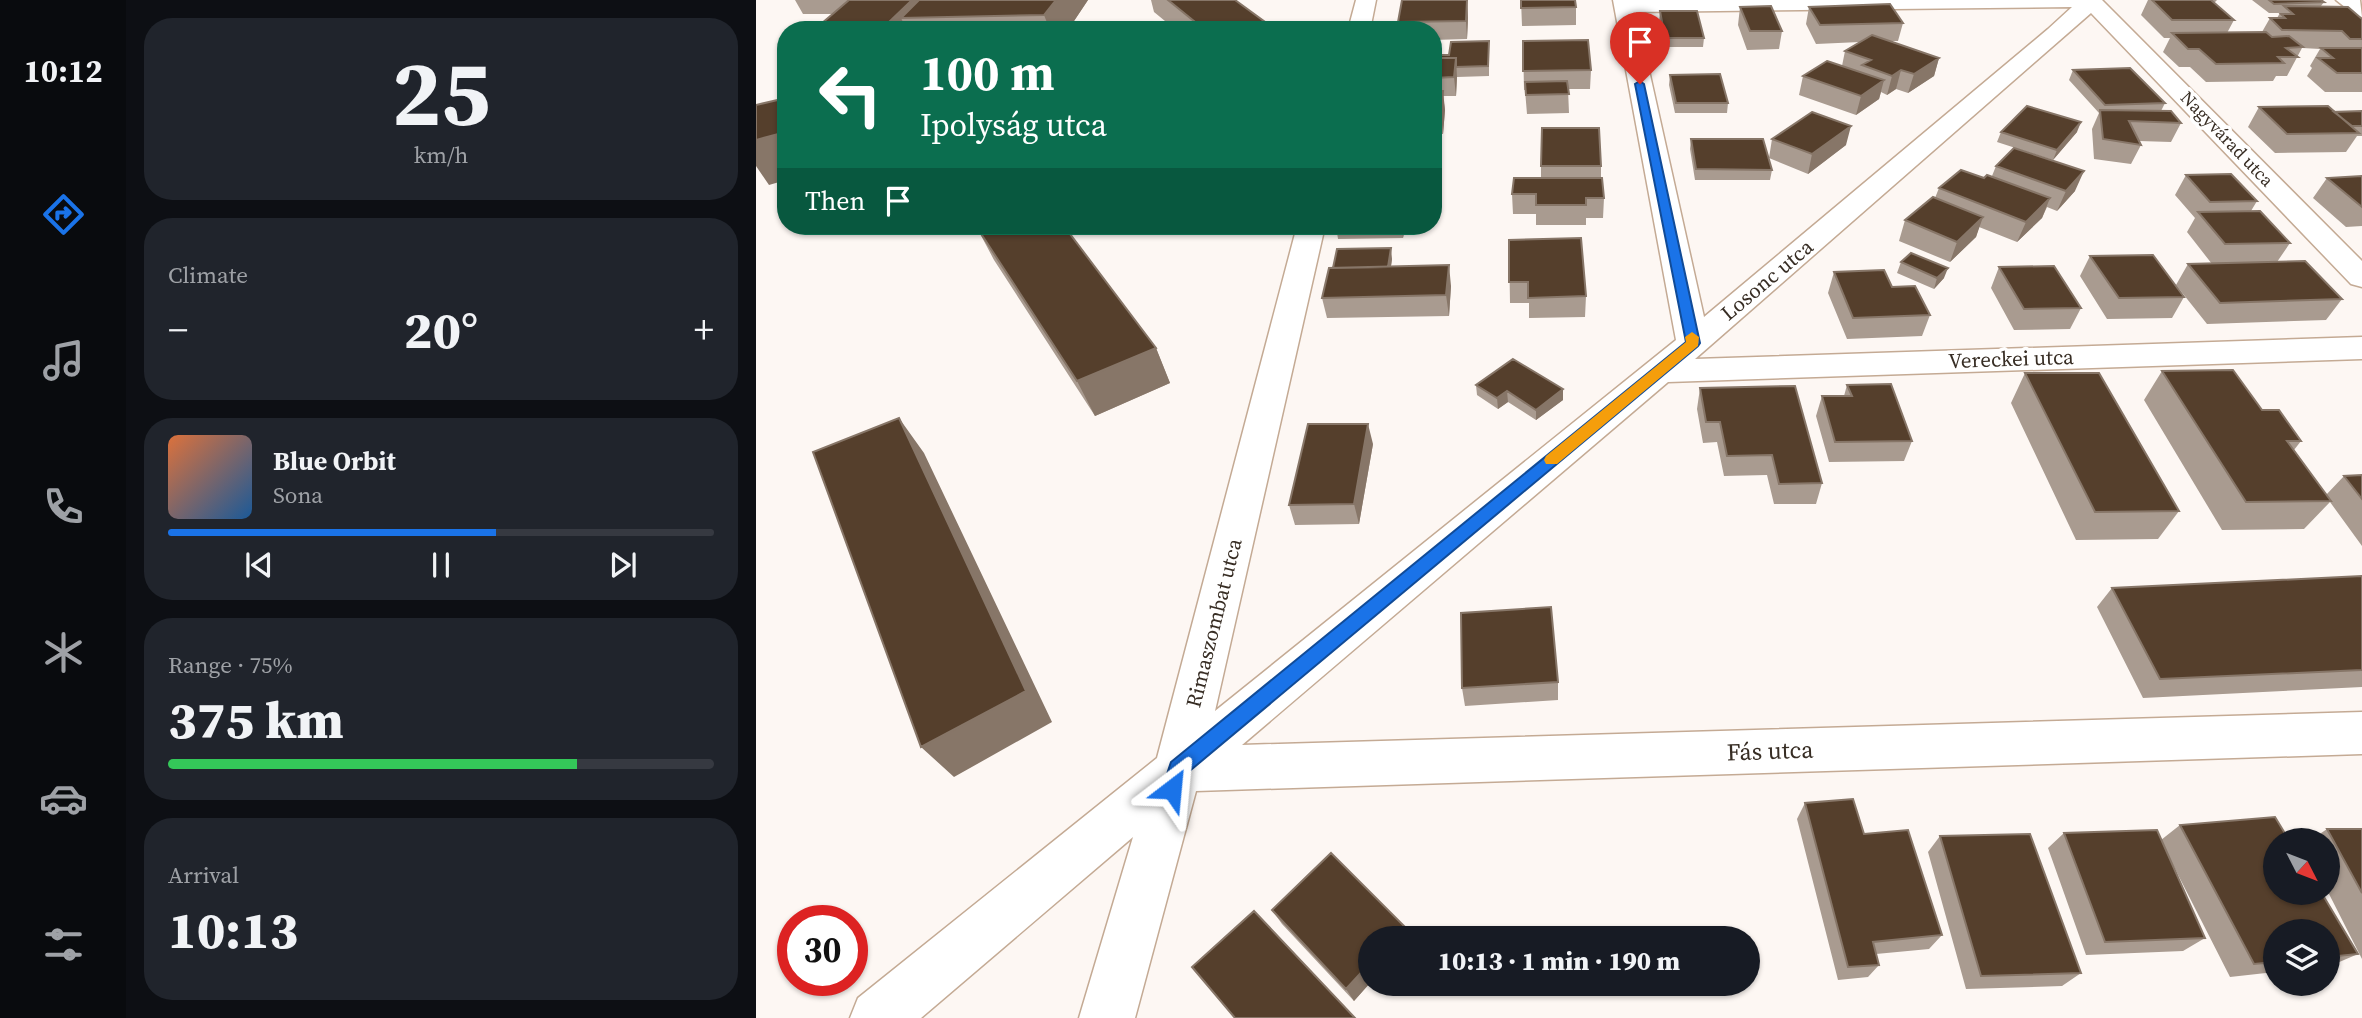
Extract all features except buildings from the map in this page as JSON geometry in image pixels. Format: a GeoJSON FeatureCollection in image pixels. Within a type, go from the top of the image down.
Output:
{"type":"FeatureCollection","features":[{"type":"Feature","properties":{"kind":"street"},"geometry":{"type":"LineString","coordinates":[[1361,21],[1366,0]]}},
{"type":"Feature","properties":{"kind":"street"},"geometry":{"type":"LineString","coordinates":[[1693,343],[1623,3],[2092,0]]}},
{"type":"Feature","properties":{"kind":"street","name":"Losonc utca"},"geometry":{"type":"LineString","coordinates":[[878,1018],[1660,371],[2056,34],[2092,0]]}},
{"type":"Feature","properties":{"kind":"street","name":"Nagyvárad utca"},"geometry":{"type":"LineString","coordinates":[[2092,0],[2362,278]]}},
{"type":"Feature","properties":{"kind":"street"},"geometry":{"type":"LineString","coordinates":[[2346,0],[2362,11]]}},
{"type":"Feature","properties":{"kind":"street"},"geometry":{"type":"LineString","coordinates":[[2056,34],[2083,33],[2120,42],[2143,53]]}},
{"type":"Feature","properties":{"kind":"street","name":"Rimaszombat utca"},"geometry":{"type":"LineString","coordinates":[[1107,1018],[1178,769],[1309,235]]}},
{"type":"Feature","properties":{"kind":"street","name":"Vereckei utca"},"geometry":{"type":"LineString","coordinates":[[1660,371],[2362,348]]}},
{"type":"Feature","properties":{"kind":"street","name":"Fás utca"},"geometry":{"type":"LineString","coordinates":[[1178,769],[2362,733]]}},
{"type":"Feature","properties":{"kind":"slow traffic"},"geometry":{"type":"LineString","coordinates":[[1551,460],[1693,343],[1692,337]]}},
{"type":"Feature","properties":{"kind":"route"},"geometry":{"type":"LineString","coordinates":[[1172,789],[1178,769],[1693,343],[1640,84]]}}]}
